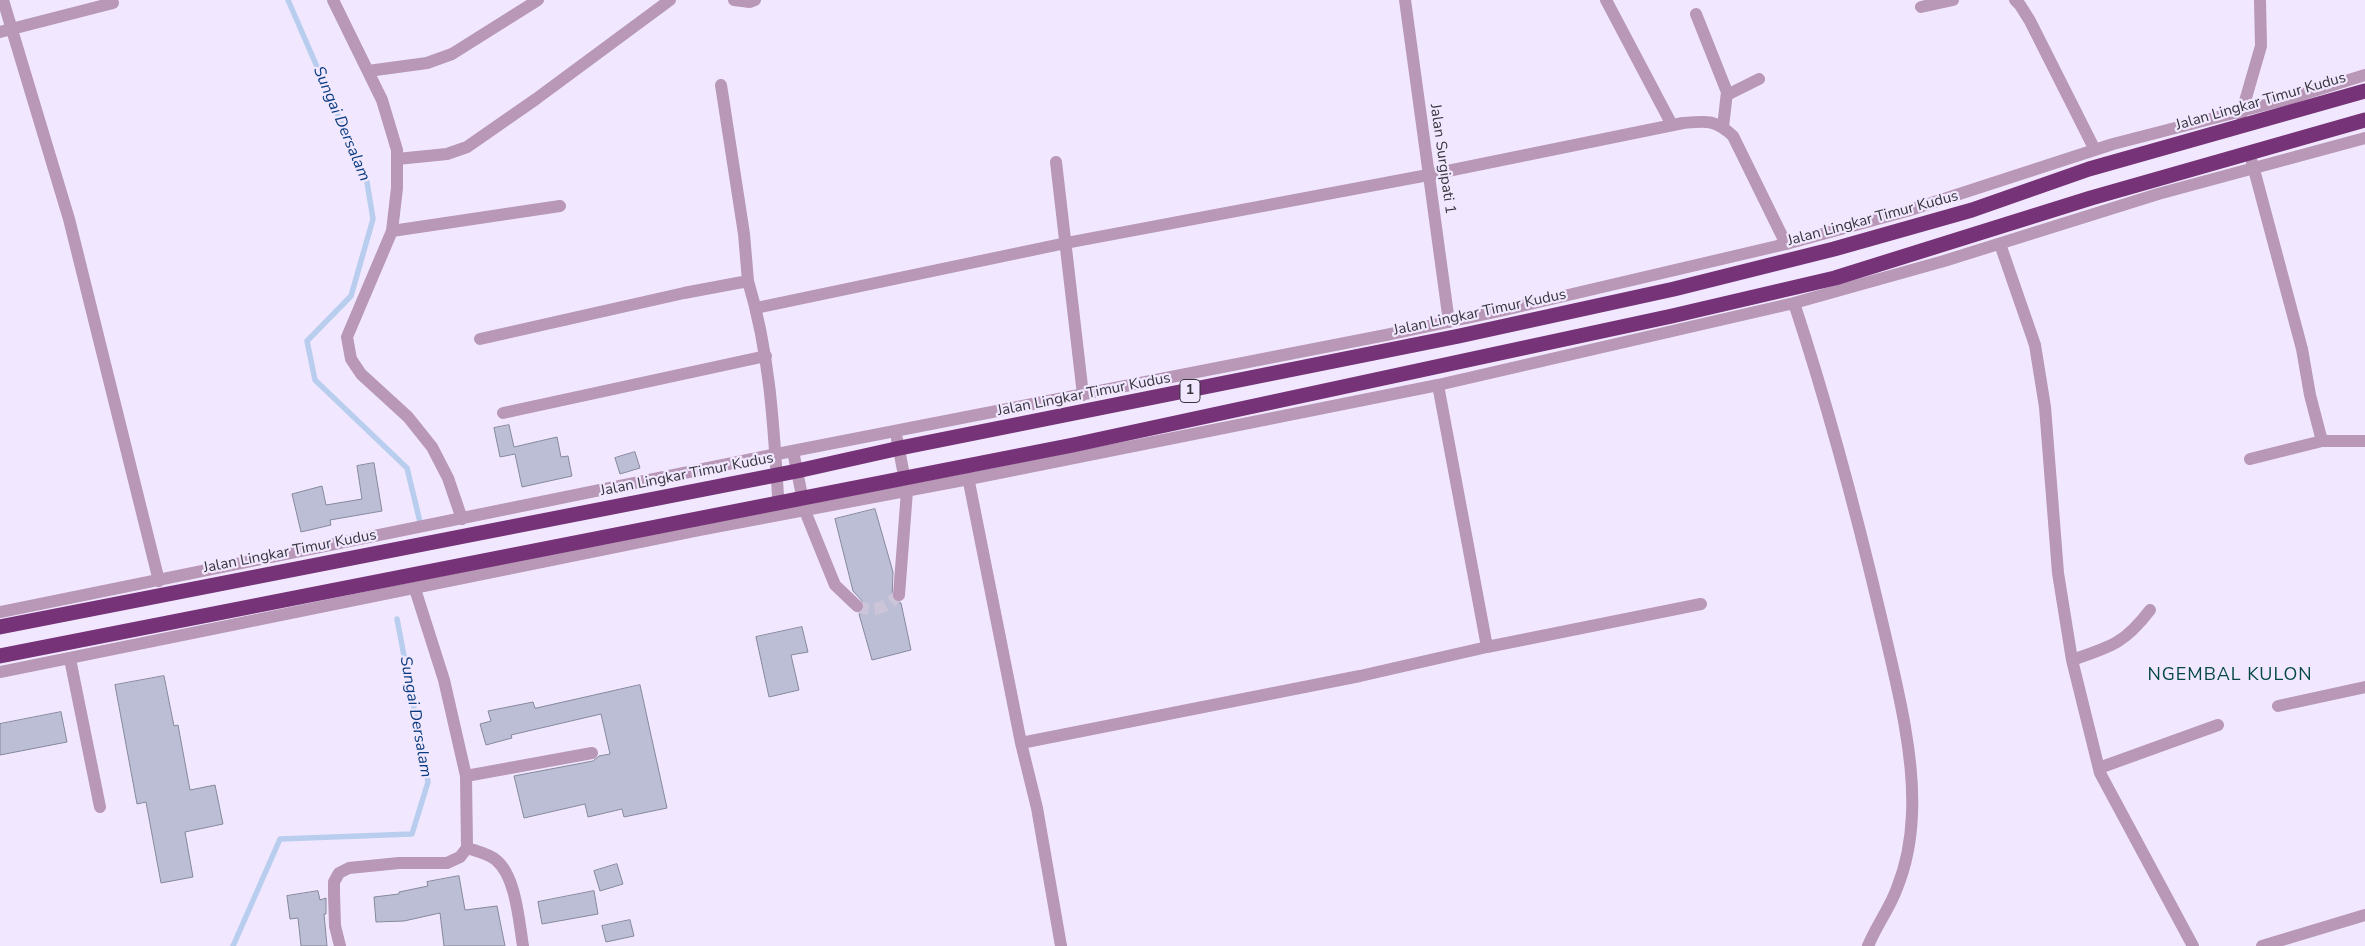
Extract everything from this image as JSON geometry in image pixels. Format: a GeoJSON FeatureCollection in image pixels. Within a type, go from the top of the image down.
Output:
{"type":"FeatureCollection","features":[{"type":"Feature","properties":{"kind":"highway","name":"Jalan Lingkar Timur Kudus"},"geometry":{"type":"LineString","coordinates":[[0,627],[778,475],[900,448],[1459,336],[1674,290],[1972,210],[2089,169],[2365,91]]}},
{"type":"Feature","properties":{"kind":"highway"},"geometry":{"type":"LineString","coordinates":[[2292,112],[2302,138]]}},
{"type":"Feature","properties":{"kind":"highway","name":"1"},"geometry":{"type":"LineString","coordinates":[[0,656],[967,473],[1101,439],[1802,286],[1835,278],[2092,198],[2365,120]]}},
{"type":"Feature","properties":{"kind":"street"},"geometry":{"type":"LineString","coordinates":[[3,0],[6,31],[69,219],[159,581]]}},
{"type":"Feature","properties":{"kind":"street"},"geometry":{"type":"LineString","coordinates":[[334,0],[382,100],[398,159],[392,231],[347,337],[348,350],[351,359],[361,374],[408,417],[432,447],[448,478],[462,519]]}},
{"type":"Feature","properties":{"kind":"street"},"geometry":{"type":"LineString","coordinates":[[368,71],[427,63],[452,54],[538,0]]}},
{"type":"Feature","properties":{"kind":"street"},"geometry":{"type":"LineString","coordinates":[[398,159],[446,154],[467,147],[536,100],[670,0]]}},
{"type":"Feature","properties":{"kind":"street"},"geometry":{"type":"LineString","coordinates":[[734,0],[750,2],[755,0]]}},
{"type":"Feature","properties":{"kind":"street","name":"Jalan Surgipati 1"},"geometry":{"type":"LineString","coordinates":[[1405,0],[1448,322]]}},
{"type":"Feature","properties":{"kind":"street"},"geometry":{"type":"LineString","coordinates":[[1606,0],[1672,124]]}},
{"type":"Feature","properties":{"kind":"street"},"geometry":{"type":"LineString","coordinates":[[1921,7],[1953,0]]}},
{"type":"Feature","properties":{"kind":"street"},"geometry":{"type":"LineString","coordinates":[[2015,0],[2030,22],[2095,150]]}},
{"type":"Feature","properties":{"kind":"street"},"geometry":{"type":"LineString","coordinates":[[2236,127],[2244,109],[2261,46],[2260,0]]}},
{"type":"Feature","properties":{"kind":"street"},"geometry":{"type":"LineString","coordinates":[[6,31],[113,4]]}},
{"type":"Feature","properties":{"kind":"street"},"geometry":{"type":"LineString","coordinates":[[1696,14],[1724,82],[1727,95],[1723,127]]}},
{"type":"Feature","properties":{"kind":"street"},"geometry":{"type":"LineString","coordinates":[[0,612],[776,454],[1448,322],[1786,244],[1908,211],[2095,150],[2244,109],[2288,99],[2365,75]]}},
{"type":"Feature","properties":{"kind":"street"},"geometry":{"type":"LineString","coordinates":[[1727,95],[1759,80]]}},
{"type":"Feature","properties":{"kind":"street"},"geometry":{"type":"LineString","coordinates":[[0,672],[415,589],[779,509],[774,413],[766,356],[748,281],[744,234],[721,85]]}},
{"type":"Feature","properties":{"kind":"street"},"geometry":{"type":"LineString","coordinates":[[756,308],[1066,243],[1428,175],[1672,124],[1711,121],[1723,127],[1733,136],[1786,244]]}},
{"type":"Feature","properties":{"kind":"street"},"geometry":{"type":"LineString","coordinates":[[1061,946],[1037,808],[1021,744],[967,473],[1438,385],[1794,303],[2000,244],[2158,194],[2365,138]]}},
{"type":"Feature","properties":{"kind":"street"},"geometry":{"type":"LineString","coordinates":[[2248,153],[2254,169],[2302,349],[2310,395],[2322,441]]}},
{"type":"Feature","properties":{"kind":"street"},"geometry":{"type":"LineString","coordinates":[[1056,162],[1083,394]]}},
{"type":"Feature","properties":{"kind":"street"},"geometry":{"type":"LineString","coordinates":[[392,231],[560,206]]}},
{"type":"Feature","properties":{"kind":"street"},"geometry":{"type":"LineString","coordinates":[[2000,244],[2035,345],[2050,459],[2058,574],[2072,660],[2099,768],[2194,946]]}},
{"type":"Feature","properties":{"kind":"street"},"geometry":{"type":"LineString","coordinates":[[480,340],[684,292],[748,281]]}},
{"type":"Feature","properties":{"kind":"street"},"geometry":{"type":"LineString","coordinates":[[1794,303],[1819,378],[1859,527],[1888,647],[1908,751],[1912,814],[1907,850],[1897,889],[1868,946]]}},
{"type":"Feature","properties":{"kind":"street"},"geometry":{"type":"LineString","coordinates":[[503,413],[766,356]]}},
{"type":"Feature","properties":{"kind":"street"},"geometry":{"type":"LineString","coordinates":[[1438,385],[1487,646]]}},
{"type":"Feature","properties":{"kind":"street"},"geometry":{"type":"LineString","coordinates":[[895,432],[900,448],[906,484],[899,595]]}},
{"type":"Feature","properties":{"kind":"street"},"geometry":{"type":"LineString","coordinates":[[2250,459],[2322,441],[2365,441]]}},
{"type":"Feature","properties":{"kind":"street"},"geometry":{"type":"LineString","coordinates":[[793,451],[804,505],[835,585],[857,606]]}},
{"type":"Feature","properties":{"kind":"street"},"geometry":{"type":"LineString","coordinates":[[340,946],[335,926],[334,894],[334,882],[339,873],[349,868],[399,863],[447,863],[460,857],[467,848],[466,776],[444,680],[415,589]]}},
{"type":"Feature","properties":{"kind":"street"},"geometry":{"type":"LineString","coordinates":[[1021,744],[1360,676],[1487,646],[1700,604]]}},
{"type":"Feature","properties":{"kind":"street"},"geometry":{"type":"LineString","coordinates":[[2072,660],[2112,647],[2134,631],[2150,610]]}},
{"type":"Feature","properties":{"kind":"street"},"geometry":{"type":"LineString","coordinates":[[70,659],[100,807]]}},
{"type":"Feature","properties":{"kind":"street"},"geometry":{"type":"LineString","coordinates":[[2278,706],[2365,687]]}},
{"type":"Feature","properties":{"kind":"street"},"geometry":{"type":"LineString","coordinates":[[2099,768],[2218,725]]}},
{"type":"Feature","properties":{"kind":"street"},"geometry":{"type":"LineString","coordinates":[[466,776],[592,753]]}},
{"type":"Feature","properties":{"kind":"street"},"geometry":{"type":"LineString","coordinates":[[467,848],[496,859],[504,869],[513,891],[523,946]]}},
{"type":"Feature","properties":{"kind":"street"},"geometry":{"type":"LineString","coordinates":[[2262,946],[2365,915]]}},
{"type":"Feature","properties":{"kind":"building"},"geometry":{"type":"Polygon","coordinates":[[[509,425],[514,447],[557,437],[561,457],[568,456],[572,476],[522,487],[515,454],[500,457],[494,428],[509,425]]]}},
{"type":"Feature","properties":{"kind":"building"},"geometry":{"type":"Polygon","coordinates":[[[635,452],[640,468],[620,474],[615,458],[635,452]]]}},
{"type":"Feature","properties":{"kind":"building"},"geometry":{"type":"Polygon","coordinates":[[[374,463],[382,511],[330,520],[331,525],[301,532],[292,494],[322,486],[326,505],[362,499],[357,466],[374,463]]]}},
{"type":"Feature","properties":{"kind":"building"},"geometry":{"type":"Polygon","coordinates":[[[875,509],[893,572],[892,598],[895,602],[901,603],[911,650],[872,660],[859,614],[863,611],[865,604],[853,591],[835,519],[875,509]]]}},
{"type":"Feature","properties":{"kind":"building"},"geometry":{"type":"Polygon","coordinates":[[[802,627],[808,652],[791,655],[799,690],[769,697],[756,637],[802,627]]]}},
{"type":"Feature","properties":{"kind":"building"},"geometry":{"type":"Polygon","coordinates":[[[164,676],[174,726],[178,725],[190,790],[215,785],[223,824],[185,832],[193,877],[161,883],[146,802],[137,804],[115,685],[164,676]]]}},
{"type":"Feature","properties":{"kind":"building"},"geometry":{"type":"Polygon","coordinates":[[[640,685],[667,808],[624,817],[622,809],[588,817],[585,804],[524,818],[514,776],[593,761],[599,756],[610,754],[601,714],[511,735],[512,738],[486,745],[480,724],[491,721],[488,711],[533,702],[535,708],[640,685]]]}},
{"type":"Feature","properties":{"kind":"building"},"geometry":{"type":"Polygon","coordinates":[[[61,712],[67,742],[0,755],[0,724],[61,712]]]}},
{"type":"Feature","properties":{"kind":"building"},"geometry":{"type":"Polygon","coordinates":[[[617,864],[623,884],[600,891],[594,871],[617,864]]]}},
{"type":"Feature","properties":{"kind":"building"},"geometry":{"type":"Polygon","coordinates":[[[459,876],[465,910],[497,906],[505,946],[444,946],[440,913],[404,921],[376,922],[374,897],[399,894],[399,892],[428,886],[427,882],[459,876]]]}},
{"type":"Feature","properties":{"kind":"building"},"geometry":{"type":"Polygon","coordinates":[[[318,891],[320,900],[326,898],[326,914],[324,914],[327,946],[301,946],[298,918],[290,919],[287,896],[318,891]]]}},
{"type":"Feature","properties":{"kind":"building"},"geometry":{"type":"Polygon","coordinates":[[[594,891],[598,914],[542,924],[538,902],[594,891]]]}},
{"type":"Feature","properties":{"kind":"building"},"geometry":{"type":"Polygon","coordinates":[[[630,920],[634,936],[606,942],[602,926],[630,920]]]}},
{"type":"Feature","properties":{"kind":"waterway","name":"Sungai Dersalam"},"geometry":{"type":"LineString","coordinates":[[288,0],[367,182],[373,219],[351,296],[307,341],[315,380],[407,468],[420,522]]}},
{"type":"Feature","properties":{"kind":"waterway","name":"Sungai Dersalam"},"geometry":{"type":"LineString","coordinates":[[233,946],[280,839],[412,834],[428,782],[397,619]]}},
{"type":"Feature","properties":{"kind":"tunnel"},"geometry":{"type":"LineString","coordinates":[[857,606],[869,609],[880,608],[899,595]]}},
{"type":"Feature","properties":{"kind":"district","name":"NGEMBAL KULON"},"geometry":{"type":"Point","coordinates":[2230,676]}}]}
